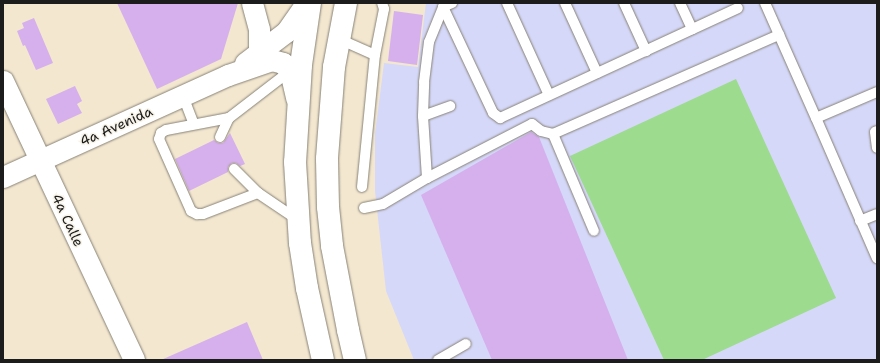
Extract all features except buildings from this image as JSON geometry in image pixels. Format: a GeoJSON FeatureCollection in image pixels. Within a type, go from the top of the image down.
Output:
{"type":"FeatureCollection","features":[{"type":"Feature","properties":{"kind":"highway"},"geometry":{"type":"LineString","coordinates":[[310,3],[304,41],[297,107],[295,162],[298,220],[307,288],[323,360]]}},
{"type":"Feature","properties":{"kind":"highway"},"geometry":{"type":"LineString","coordinates":[[346,3],[334,67],[328,126],[328,208],[338,284],[355,360]]}},
{"type":"Feature","properties":{"kind":"street"},"geometry":{"type":"LineString","coordinates":[[252,3],[259,29],[259,52]]}},
{"type":"Feature","properties":{"kind":"street","name":"4a Avenida"},"geometry":{"type":"LineString","coordinates":[[228,75],[286,32],[306,3]]}},
{"type":"Feature","properties":{"kind":"street","name":"4a Avenida"},"geometry":{"type":"LineString","coordinates":[[3,177],[228,75],[272,60],[283,63],[290,71]]}},
{"type":"Feature","properties":{"kind":"street"},"geometry":{"type":"LineString","coordinates":[[290,71],[297,107]]}},
{"type":"Feature","properties":{"kind":"street","name":"4a Calle"},"geometry":{"type":"LineString","coordinates":[[3,81],[134,360]]}},
{"type":"Feature","properties":{"kind":"lane"},"geometry":{"type":"LineString","coordinates":[[362,187],[375,56],[384,9],[382,3]]}},
{"type":"Feature","properties":{"kind":"lane"},"geometry":{"type":"LineString","coordinates":[[507,3],[550,95]]}},
{"type":"Feature","properties":{"kind":"lane"},"geometry":{"type":"LineString","coordinates":[[565,3],[597,73]]}},
{"type":"Feature","properties":{"kind":"lane"},"geometry":{"type":"LineString","coordinates":[[624,3],[646,51]]}},
{"type":"Feature","properties":{"kind":"lane"},"geometry":{"type":"LineString","coordinates":[[680,3],[692,30]]}},
{"type":"Feature","properties":{"kind":"lane"},"geometry":{"type":"LineString","coordinates":[[765,3],[877,258]]}},
{"type":"Feature","properties":{"kind":"lane"},"geometry":{"type":"LineString","coordinates":[[447,5],[493,113],[500,118],[738,8]]}},
{"type":"Feature","properties":{"kind":"lane"},"geometry":{"type":"LineString","coordinates":[[427,178],[423,116],[429,42],[447,5]]}},
{"type":"Feature","properties":{"kind":"lane"},"geometry":{"type":"LineString","coordinates":[[364,208],[383,204],[427,178],[532,124],[541,131],[553,134],[779,35]]}},
{"type":"Feature","properties":{"kind":"lane"},"geometry":{"type":"LineString","coordinates":[[339,39],[375,56]]}},
{"type":"Feature","properties":{"kind":"lane"},"geometry":{"type":"LineString","coordinates":[[220,137],[229,118],[290,71]]}},
{"type":"Feature","properties":{"kind":"lane"},"geometry":{"type":"LineString","coordinates":[[816,118],[877,92]]}},
{"type":"Feature","properties":{"kind":"lane"},"geometry":{"type":"LineString","coordinates":[[183,96],[194,124]]}},
{"type":"Feature","properties":{"kind":"lane"},"geometry":{"type":"LineString","coordinates":[[423,116],[450,106]]}},
{"type":"Feature","properties":{"kind":"lane"},"geometry":{"type":"LineString","coordinates":[[229,118],[166,130],[161,133],[159,139],[191,211],[196,214],[203,214],[258,193]]}},
{"type":"Feature","properties":{"kind":"lane"},"geometry":{"type":"LineString","coordinates":[[877,131],[877,148]]}},
{"type":"Feature","properties":{"kind":"lane"},"geometry":{"type":"LineString","coordinates":[[553,134],[594,230]]}},
{"type":"Feature","properties":{"kind":"lane"},"geometry":{"type":"LineString","coordinates":[[234,169],[258,193],[298,220]]}},
{"type":"Feature","properties":{"kind":"lane"},"geometry":{"type":"LineString","coordinates":[[860,221],[877,214]]}},
{"type":"Feature","properties":{"kind":"lane"},"geometry":{"type":"LineString","coordinates":[[438,360],[466,344]]}},
{"type":"Feature","properties":{"kind":"shaded area"},"geometry":{"type":"Polygon","coordinates":[[[426,3],[877,3],[877,360],[414,360],[386,291],[375,191],[375,134],[384,63],[418,67],[426,3]]]}},
{"type":"Feature","properties":{"kind":"green space"},"geometry":{"type":"Polygon","coordinates":[[[736,79],[836,298],[702,360],[664,360],[570,156],[736,79]]]}}]}
